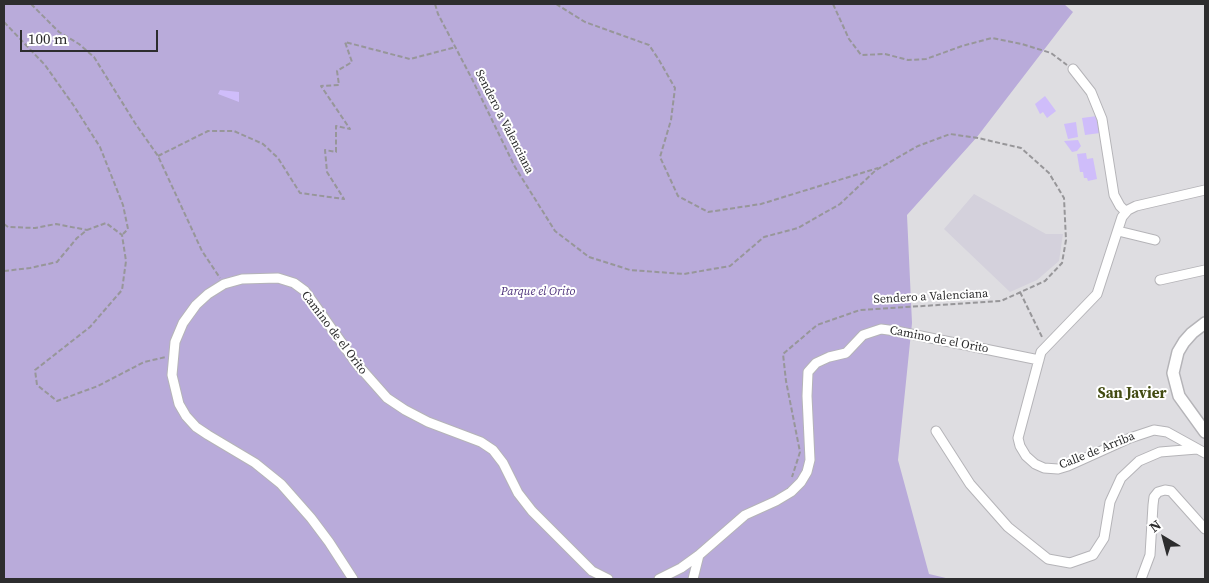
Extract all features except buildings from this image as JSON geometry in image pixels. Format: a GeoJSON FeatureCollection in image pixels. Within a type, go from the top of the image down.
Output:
{"type":"FeatureCollection","features":[{"type":"Feature","properties":{"kind":"street"},"geometry":{"type":"LineString","coordinates":[[1073,69],[1091,92],[1102,119],[1114,195],[1126,212]]}},
{"type":"Feature","properties":{"kind":"street"},"geometry":{"type":"LineString","coordinates":[[1155,240],[1118,230],[1122,217],[1126,212],[1136,206],[1205,190]]}},
{"type":"Feature","properties":{"kind":"street","name":"Calle de Arriba"},"geometry":{"type":"LineString","coordinates":[[1118,230],[1096,294],[1042,352],[1018,438],[1020,446],[1026,456],[1035,464],[1044,468],[1058,469],[1130,438],[1154,430],[1167,432],[1201,451]]}},
{"type":"Feature","properties":{"kind":"street"},"geometry":{"type":"LineString","coordinates":[[1160,280],[1205,270]]}},
{"type":"Feature","properties":{"kind":"street","name":"Camino de el Orito"},"geometry":{"type":"LineString","coordinates":[[352,579],[325,536],[281,484],[255,464],[208,435],[186,416],[179,404],[172,375],[175,342],[183,323],[196,306],[208,294],[224,284],[242,279],[278,278],[294,283],[306,291],[356,364],[387,398],[412,414],[481,442],[493,450],[503,463],[518,493],[532,511],[592,571],[608,579]]}},
{"type":"Feature","properties":{"kind":"street"},"geometry":{"type":"LineString","coordinates":[[1205,323],[1192,332],[1184,342],[1178,352],[1173,373],[1179,396],[1205,432]]}},
{"type":"Feature","properties":{"kind":"street","name":"Camino de el Orito"},"geometry":{"type":"LineString","coordinates":[[659,579],[681,568],[699,555],[745,515],[776,501],[791,492],[801,482],[807,472],[810,460],[807,396],[808,372],[816,363],[829,357],[846,353],[863,335],[881,329],[896,331],[1039,360]]}},
{"type":"Feature","properties":{"kind":"street"},"geometry":{"type":"LineString","coordinates":[[936,431],[970,484],[1008,527],[1048,559],[1070,563],[1093,555],[1104,538],[1110,502],[1121,478],[1139,461],[1160,452],[1201,451]]}},
{"type":"Feature","properties":{"kind":"street"},"geometry":{"type":"LineString","coordinates":[[1141,579],[1150,555],[1154,497],[1158,492],[1172,491],[1205,529]]}},
{"type":"Feature","properties":{"kind":"street"},"geometry":{"type":"LineString","coordinates":[[693,579],[699,555]]}},
{"type":"Feature","properties":{"kind":"path"},"geometry":{"type":"LineString","coordinates":[[31,4],[59,32],[79,44],[94,57],[134,123],[158,156],[202,251],[224,284]]}},
{"type":"Feature","properties":{"kind":"path","name":"Sendero a Valenciana"},"geometry":{"type":"LineString","coordinates":[[435,4],[438,14],[515,167],[555,232],[589,257],[630,270],[684,274],[730,266],[764,237],[798,228],[840,204],[876,170],[918,146],[950,134],[1021,148],[1049,173],[1064,198],[1066,240],[1062,263],[1045,281],[1001,301],[860,310],[817,325],[783,354],[786,382],[800,452],[793,476],[787,482]]}},
{"type":"Feature","properties":{"kind":"path"},"geometry":{"type":"LineString","coordinates":[[556,4],[585,22],[649,45],[674,88],[671,120],[660,157],[678,196],[708,212],[761,204],[882,167]]}},
{"type":"Feature","properties":{"kind":"path"},"geometry":{"type":"LineString","coordinates":[[833,4],[849,39],[861,55],[885,54],[908,60],[926,59],[992,38],[1022,44],[1051,53],[1073,69]]}},
{"type":"Feature","properties":{"kind":"path"},"geometry":{"type":"LineString","coordinates":[[4,22],[44,65],[74,106],[100,147],[123,205],[128,230],[122,235]]}},
{"type":"Feature","properties":{"kind":"path"},"geometry":{"type":"LineString","coordinates":[[158,156],[208,131],[234,131],[263,144],[278,158],[300,192],[344,199],[327,172],[325,150],[336,152],[336,126],[350,129],[321,86],[339,85],[337,71],[352,62],[345,42],[410,59],[456,48]]}},
{"type":"Feature","properties":{"kind":"path"},"geometry":{"type":"LineString","coordinates":[[4,271],[58,262],[77,238],[87,230],[106,223],[122,235],[126,261],[122,290],[90,327],[34,370],[37,385],[57,402],[98,386],[144,362],[173,356]]}},
{"type":"Feature","properties":{"kind":"path"},"geometry":{"type":"LineString","coordinates":[[4,224],[8,227],[34,228],[56,224],[87,230]]}},
{"type":"Feature","properties":{"kind":"path"},"geometry":{"type":"LineString","coordinates":[[1020,292],[1046,346]]}},
{"type":"Feature","properties":{"kind":"shaded area"},"geometry":{"type":"Polygon","coordinates":[[[974,194],[1046,234],[1063,234],[1059,261],[1037,280],[1010,292],[944,229],[974,194]]]}},
{"type":"Feature","properties":{"kind":"green space","name":"Parque el Orito"},"geometry":{"type":"Polygon","coordinates":[[[4,4],[1064,4],[1073,12],[977,137],[907,215],[912,323],[898,460],[929,574],[950,579],[4,579],[4,4]]]}},
{"type":"Feature","properties":{"kind":"district","name":"San Javier"},"geometry":{"type":"Point","coordinates":[1132,394]}}]}
